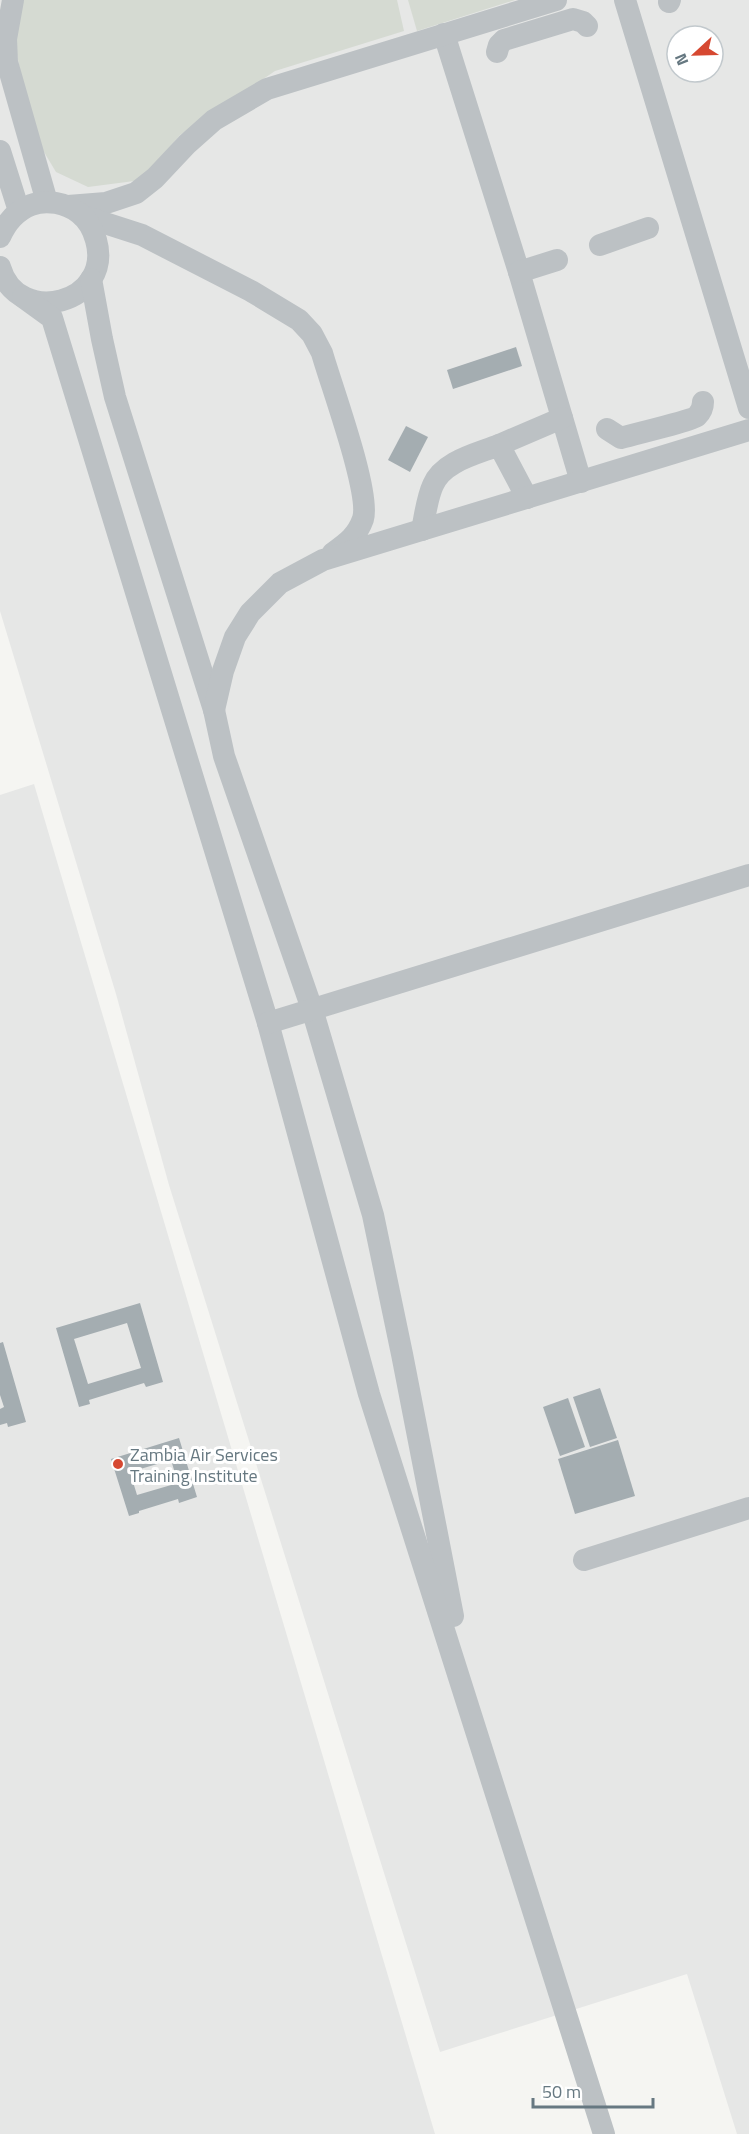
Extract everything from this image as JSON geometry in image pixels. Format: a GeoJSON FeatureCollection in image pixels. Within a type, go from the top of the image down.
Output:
{"type":"FeatureCollection","features":[{"type":"Feature","properties":{"kind":"lane"},"geometry":{"type":"LineString","coordinates":[[14,0],[6,39],[7,62],[66,208],[90,225],[98,246],[98,264],[92,279],[85,288],[66,300],[44,303],[23,297]]}},
{"type":"Feature","properties":{"kind":"lane"},"geometry":{"type":"LineString","coordinates":[[66,208],[106,203],[136,193],[155,178],[187,144],[214,120],[267,89],[556,0]]}},
{"type":"Feature","properties":{"kind":"lane"},"geometry":{"type":"LineString","coordinates":[[625,0],[749,408]]}},
{"type":"Feature","properties":{"kind":"lane"},"geometry":{"type":"LineString","coordinates":[[497,52],[504,40],[555,24],[573,19],[583,21],[587,26]]}},
{"type":"Feature","properties":{"kind":"lane"},"geometry":{"type":"LineString","coordinates":[[444,34],[519,272],[581,482]]}},
{"type":"Feature","properties":{"kind":"lane"},"geometry":{"type":"LineString","coordinates":[[0,151],[19,211]]}},
{"type":"Feature","properties":{"kind":"lane"},"geometry":{"type":"LineString","coordinates":[[0,237],[19,211],[37,203],[66,208],[142,235],[241,286],[299,320],[312,334],[322,353],[362,485],[363,517],[352,540],[323,560],[280,583],[250,613],[235,637],[223,671],[214,710]]}},
{"type":"Feature","properties":{"kind":"lane"},"geometry":{"type":"LineString","coordinates":[[600,245],[648,228]]}},
{"type":"Feature","properties":{"kind":"lane"},"geometry":{"type":"LineString","coordinates":[[519,272],[558,260]]}},
{"type":"Feature","properties":{"kind":"lane"},"geometry":{"type":"LineString","coordinates":[[0,267],[7,281],[23,297],[52,318],[268,1023],[369,1394],[604,2134]]}},
{"type":"Feature","properties":{"kind":"lane"},"geometry":{"type":"LineString","coordinates":[[92,279],[115,397],[214,710],[224,756],[312,1009],[373,1215],[454,1621],[491,1775]]}},
{"type":"Feature","properties":{"kind":"lane"},"geometry":{"type":"LineString","coordinates":[[607,429],[621,438],[697,417],[703,402]]}},
{"type":"Feature","properties":{"kind":"lane"},"geometry":{"type":"LineString","coordinates":[[422,530],[432,486],[446,467],[562,418]]}},
{"type":"Feature","properties":{"kind":"lane"},"geometry":{"type":"LineString","coordinates":[[323,560],[749,430]]}},
{"type":"Feature","properties":{"kind":"lane"},"geometry":{"type":"LineString","coordinates":[[499,445],[527,498]]}},
{"type":"Feature","properties":{"kind":"lane"},"geometry":{"type":"LineString","coordinates":[[268,1023],[749,875]]}},
{"type":"Feature","properties":{"kind":"lane"},"geometry":{"type":"LineString","coordinates":[[584,1560],[749,1508]]}},
{"type":"Feature","properties":{"kind":"shaded area"},"geometry":{"type":"Polygon","coordinates":[[[0,0],[749,0],[749,2134],[737,2134],[687,1974],[440,2052],[169,1185],[116,994],[0,611],[0,0]]]}},
{"type":"Feature","properties":{"kind":"shaded area"},"geometry":{"type":"Polygon","coordinates":[[[24,0],[397,0],[404,31],[275,71],[180,135],[142,180],[88,187],[56,172],[32,132],[15,44],[20,9],[24,0]]]}},
{"type":"Feature","properties":{"kind":"shaded area"},"geometry":{"type":"Polygon","coordinates":[[[408,0],[515,0],[417,31],[408,0]]]}},
{"type":"Feature","properties":{"kind":"shaded area","name":"Zambia Air Services Training Institute"},"geometry":{"type":"Polygon","coordinates":[[[34,784],[435,2134],[0,2134],[0,795],[34,784]]]}},
{"type":"Feature","properties":{"kind":"building"},"geometry":{"type":"Polygon","coordinates":[[[516,347],[522,366],[453,389],[447,370],[516,347]]]}},
{"type":"Feature","properties":{"kind":"building"},"geometry":{"type":"Polygon","coordinates":[[[406,426],[428,437],[410,472],[388,460],[406,426]]]}},
{"type":"Feature","properties":{"kind":"building"},"geometry":{"type":"Polygon","coordinates":[[[140,1303],[163,1382],[146,1387],[144,1383],[89,1400],[90,1404],[79,1407],[56,1328],[140,1303]],[[127,1323],[74,1339],[88,1384],[141,1368],[127,1323]]]}},
{"type":"Feature","properties":{"kind":"building"},"geometry":{"type":"Polygon","coordinates":[[[3,1342],[26,1422],[8,1427],[7,1423],[0,1425],[0,1409],[4,1407],[0,1395],[0,1343],[3,1342]]]}},
{"type":"Feature","properties":{"kind":"building"},"geometry":{"type":"Polygon","coordinates":[[[600,1388],[617,1438],[590,1447],[573,1397],[600,1388]]]}},
{"type":"Feature","properties":{"kind":"building"},"geometry":{"type":"Polygon","coordinates":[[[568,1398],[585,1447],[560,1456],[543,1407],[568,1398]]]}},
{"type":"Feature","properties":{"kind":"building"},"geometry":{"type":"Polygon","coordinates":[[[179,1438],[197,1497],[179,1503],[178,1499],[129,1516],[111,1459],[179,1438]],[[171,1460],[130,1472],[137,1495],[178,1483],[171,1460]]]}},
{"type":"Feature","properties":{"kind":"building"},"geometry":{"type":"Polygon","coordinates":[[[618,1440],[635,1496],[575,1514],[558,1459],[618,1440]]]}},
{"type":"Feature","properties":{"kind":"place","name":"Zambia Air Services Training Institute"},"geometry":{"type":"Point","coordinates":[118,1464]}}]}
